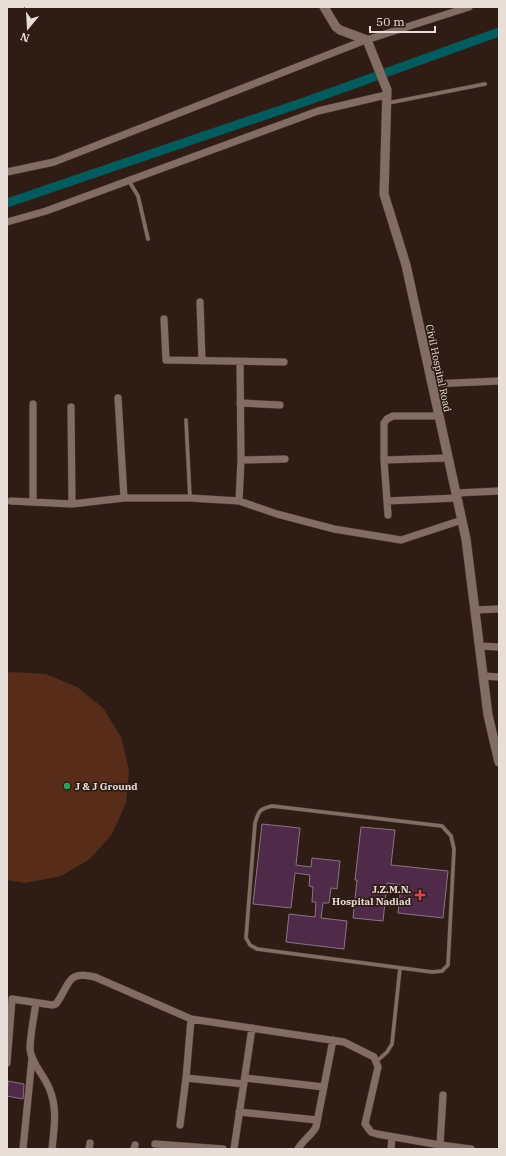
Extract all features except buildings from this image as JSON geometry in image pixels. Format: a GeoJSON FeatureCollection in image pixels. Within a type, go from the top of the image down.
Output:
{"type":"FeatureCollection","features":[{"type":"Feature","properties":{"kind":"street"},"geometry":{"type":"LineString","coordinates":[[324,7],[333,23],[340,30],[368,42]]}},
{"type":"Feature","properties":{"kind":"street"},"geometry":{"type":"LineString","coordinates":[[7,172],[54,162],[368,42],[468,7]]}},
{"type":"Feature","properties":{"kind":"street","name":"Civil Hospital Road"},"geometry":{"type":"LineString","coordinates":[[368,42],[386,96],[384,194],[406,265],[466,539],[488,715],[496,738],[499,762]]}},
{"type":"Feature","properties":{"kind":"street"},"geometry":{"type":"LineString","coordinates":[[7,222],[46,211],[318,111],[386,96]]}},
{"type":"Feature","properties":{"kind":"street"},"geometry":{"type":"LineString","coordinates":[[200,302],[202,361]]}},
{"type":"Feature","properties":{"kind":"street"},"geometry":{"type":"LineString","coordinates":[[164,319],[166,360],[284,362]]}},
{"type":"Feature","properties":{"kind":"street"},"geometry":{"type":"LineString","coordinates":[[239,501],[240,362]]}},
{"type":"Feature","properties":{"kind":"street"},"geometry":{"type":"LineString","coordinates":[[432,384],[499,381]]}},
{"type":"Feature","properties":{"kind":"street"},"geometry":{"type":"LineString","coordinates":[[118,398],[124,498]]}},
{"type":"Feature","properties":{"kind":"street"},"geometry":{"type":"LineString","coordinates":[[240,403],[280,405]]}},
{"type":"Feature","properties":{"kind":"street"},"geometry":{"type":"LineString","coordinates":[[33,404],[33,502]]}},
{"type":"Feature","properties":{"kind":"street"},"geometry":{"type":"LineString","coordinates":[[71,407],[72,504]]}},
{"type":"Feature","properties":{"kind":"street"},"geometry":{"type":"LineString","coordinates":[[388,515],[384,460],[384,423],[386,419],[393,416],[439,416]]}},
{"type":"Feature","properties":{"kind":"street"},"geometry":{"type":"LineString","coordinates":[[384,460],[448,458]]}},
{"type":"Feature","properties":{"kind":"street"},"geometry":{"type":"LineString","coordinates":[[240,460],[285,459]]}},
{"type":"Feature","properties":{"kind":"street"},"geometry":{"type":"LineString","coordinates":[[387,501],[499,491]]}},
{"type":"Feature","properties":{"kind":"street"},"geometry":{"type":"LineString","coordinates":[[11,501],[72,504],[124,498],[190,498],[239,501],[277,514],[334,529],[401,540],[462,520]]}},
{"type":"Feature","properties":{"kind":"street"},"geometry":{"type":"LineString","coordinates":[[475,610],[499,609]]}},
{"type":"Feature","properties":{"kind":"street"},"geometry":{"type":"LineString","coordinates":[[479,646],[499,647]]}},
{"type":"Feature","properties":{"kind":"street"},"geometry":{"type":"LineString","coordinates":[[483,676],[499,677]]}},
{"type":"Feature","properties":{"kind":"street"},"geometry":{"type":"LineString","coordinates":[[7,1062],[12,999],[52,1005],[56,1004],[71,979],[84,974],[95,977],[191,1019],[344,1042],[374,1057],[377,1061],[378,1067],[365,1124],[371,1132],[417,1145],[471,1149]]}},
{"type":"Feature","properties":{"kind":"street"},"geometry":{"type":"LineString","coordinates":[[36,1003],[30,1049],[32,1058],[49,1088],[54,1104],[55,1117],[52,1149]]}},
{"type":"Feature","properties":{"kind":"street"},"geometry":{"type":"LineString","coordinates":[[180,1125],[191,1019]]}},
{"type":"Feature","properties":{"kind":"street"},"geometry":{"type":"LineString","coordinates":[[234,1149],[252,1028]]}},
{"type":"Feature","properties":{"kind":"street"},"geometry":{"type":"LineString","coordinates":[[298,1149],[302,1142],[313,1134],[316,1127],[333,1040]]}},
{"type":"Feature","properties":{"kind":"street"},"geometry":{"type":"LineString","coordinates":[[23,1149],[32,1058]]}},
{"type":"Feature","properties":{"kind":"street"},"geometry":{"type":"LineString","coordinates":[[186,1078],[324,1087]]}},
{"type":"Feature","properties":{"kind":"street"},"geometry":{"type":"LineString","coordinates":[[440,1146],[443,1095]]}},
{"type":"Feature","properties":{"kind":"street"},"geometry":{"type":"LineString","coordinates":[[239,1112],[317,1120]]}},
{"type":"Feature","properties":{"kind":"street"},"geometry":{"type":"LineString","coordinates":[[391,1149],[392,1137]]}},
{"type":"Feature","properties":{"kind":"street"},"geometry":{"type":"LineString","coordinates":[[154,1144],[224,1149]]}},
{"type":"Feature","properties":{"kind":"lane"},"geometry":{"type":"LineString","coordinates":[[386,96],[485,84]]}},
{"type":"Feature","properties":{"kind":"lane"},"geometry":{"type":"LineString","coordinates":[[129,181],[138,196],[148,239]]}},
{"type":"Feature","properties":{"kind":"lane"},"geometry":{"type":"LineString","coordinates":[[186,420],[190,498]]}},
{"type":"Feature","properties":{"kind":"lane"},"geometry":{"type":"LineString","coordinates":[[272,806],[442,826],[451,836],[454,850],[448,965],[442,971],[432,972],[400,968],[257,949],[250,945],[246,938],[255,823],[258,813],[262,808],[272,806]]}},
{"type":"Feature","properties":{"kind":"lane"},"geometry":{"type":"LineString","coordinates":[[377,1061],[387,1052],[392,1044],[400,968]]}},
{"type":"Feature","properties":{"kind":"shaded area","name":"J & J Ground"},"geometry":{"type":"Polygon","coordinates":[[[7,673],[46,674],[77,687],[103,708],[121,737],[129,770],[126,803],[112,834],[90,859],[61,876],[25,883],[7,880],[7,673]]]}},
{"type":"Feature","properties":{"kind":"waterway"},"geometry":{"type":"LineString","coordinates":[[7,203],[307,101],[499,32]]}},
{"type":"Feature","properties":{"kind":"place","name":"J & J Ground"},"geometry":{"type":"Point","coordinates":[67,786]}},
{"type":"Feature","properties":{"kind":"place","name":"J.Z.M.N. Hospital Nadiad"},"geometry":{"type":"Point","coordinates":[420,895]}}]}
